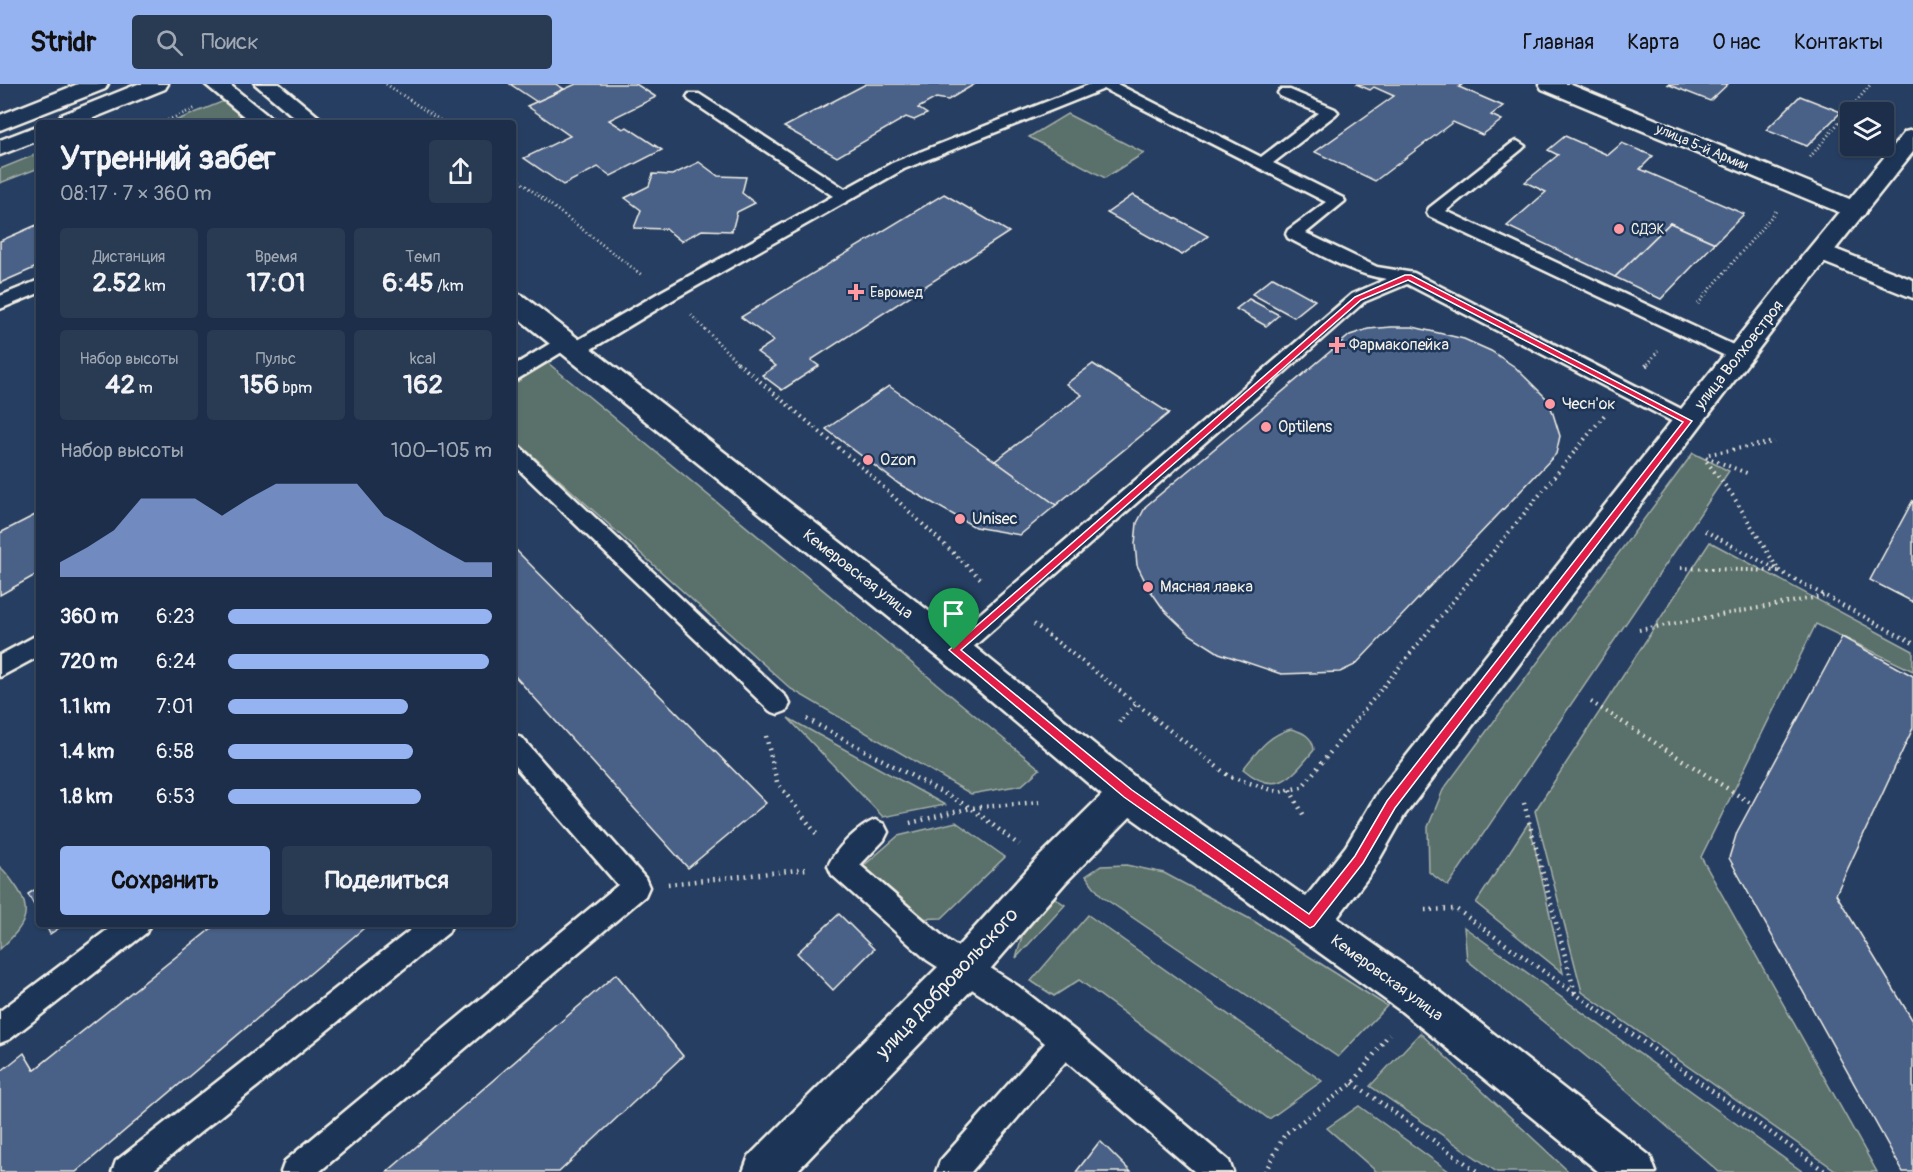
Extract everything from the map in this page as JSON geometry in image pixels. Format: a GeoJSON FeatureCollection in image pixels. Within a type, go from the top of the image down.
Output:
{"type":"FeatureCollection","features":[{"type":"Feature","properties":{"kind":"main road"},"geometry":{"type":"LineString","coordinates":[[0,123],[97,84]]}},
{"type":"Feature","properties":{"kind":"main road"},"geometry":{"type":"LineString","coordinates":[[68,120],[157,84]]}},
{"type":"Feature","properties":{"kind":"main road"},"geometry":{"type":"LineString","coordinates":[[216,84],[262,120]]}},
{"type":"Feature","properties":{"kind":"main road"},"geometry":{"type":"LineString","coordinates":[[266,84],[311,120]]}},
{"type":"Feature","properties":{"kind":"main road","name":"улица 5-й Армии"},"geometry":{"type":"LineString","coordinates":[[1550,84],[1855,210]]}},
{"type":"Feature","properties":{"kind":"main road"},"geometry":{"type":"LineString","coordinates":[[0,148],[36,133]]}},
{"type":"Feature","properties":{"kind":"main road","name":"улица Волховстроя"},"geometry":{"type":"LineString","coordinates":[[1310,922],[1359,860],[1391,804],[1739,355],[1913,137]]}},
{"type":"Feature","properties":{"kind":"main road"},"geometry":{"type":"LineString","coordinates":[[1822,252],[1913,290]]}},
{"type":"Feature","properties":{"kind":"main road","name":"Кемеровская улица"},"geometry":{"type":"LineString","coordinates":[[516,302],[954,650],[1128,794],[1415,997],[1634,1172]]}},
{"type":"Feature","properties":{"kind":"main road","name":"улица Добровольского"},"geometry":{"type":"LineString","coordinates":[[765,1172],[964,969],[1052,870],[1128,794]]}},
{"type":"Feature","properties":{"kind":"lane"},"geometry":{"type":"LineString","coordinates":[[516,373],[678,289],[898,166],[1105,84],[1337,201],[1294,234],[1374,272],[1408,277],[1688,421]]}},
{"type":"Feature","properties":{"kind":"lane"},"geometry":{"type":"LineString","coordinates":[[1263,163],[1330,112],[1285,93]]}},
{"type":"Feature","properties":{"kind":"lane"},"geometry":{"type":"LineString","coordinates":[[694,98],[844,196]]}},
{"type":"Feature","properties":{"kind":"lane"},"geometry":{"type":"LineString","coordinates":[[1517,146],[1435,212],[1739,355]]}},
{"type":"Feature","properties":{"kind":"lane"},"geometry":{"type":"LineString","coordinates":[[954,650],[1358,298],[1408,277]]}},
{"type":"Feature","properties":{"kind":"lane"},"geometry":{"type":"LineString","coordinates":[[0,303],[36,287]]}},
{"type":"Feature","properties":{"kind":"lane"},"geometry":{"type":"LineString","coordinates":[[516,455],[778,704]]}},
{"type":"Feature","properties":{"kind":"lane"},"geometry":{"type":"LineString","coordinates":[[0,666],[36,646]]}},
{"type":"Feature","properties":{"kind":"lane"},"geometry":{"type":"LineString","coordinates":[[296,1172],[636,887],[516,749]]}},
{"type":"Feature","properties":{"kind":"lane"},"geometry":{"type":"LineString","coordinates":[[875,832],[840,866],[937,950],[1008,996],[1065,1041],[1218,1172]]}},
{"type":"Feature","properties":{"kind":"lane"},"geometry":{"type":"LineString","coordinates":[[0,1029],[133,927]]}},
{"type":"Feature","properties":{"kind":"lane"},"geometry":{"type":"LineString","coordinates":[[127,1172],[423,929]]}},
{"type":"Feature","properties":{"kind":"lane"},"geometry":{"type":"LineString","coordinates":[[951,1172],[1065,1041]]}},
{"type":"Feature","properties":{"kind":"path"},"geometry":{"type":"LineString","coordinates":[[386,84],[440,120]]}},
{"type":"Feature","properties":{"kind":"path"},"geometry":{"type":"LineString","coordinates":[[1806,162],[1871,84]]}},
{"type":"Feature","properties":{"kind":"path"},"geometry":{"type":"LineString","coordinates":[[171,120],[200,106]]}},
{"type":"Feature","properties":{"kind":"path"},"geometry":{"type":"LineString","coordinates":[[1702,456],[1774,442]]}},
{"type":"Feature","properties":{"kind":"path"},"geometry":{"type":"LineString","coordinates":[[1702,456],[1749,474]]}},
{"type":"Feature","properties":{"kind":"path"},"geometry":{"type":"LineString","coordinates":[[1702,456],[1733,496],[1779,571]]}},
{"type":"Feature","properties":{"kind":"path"},"geometry":{"type":"LineString","coordinates":[[1705,531],[1913,643]]}},
{"type":"Feature","properties":{"kind":"path"},"geometry":{"type":"LineString","coordinates":[[1681,568],[1779,571]]}},
{"type":"Feature","properties":{"kind":"path"},"geometry":{"type":"LineString","coordinates":[[1639,630],[1826,596]]}},
{"type":"Feature","properties":{"kind":"path"},"geometry":{"type":"LineString","coordinates":[[1591,702],[1752,804]]}},
{"type":"Feature","properties":{"kind":"path"},"geometry":{"type":"LineString","coordinates":[[840,866],[777,782],[765,733],[778,704],[971,808],[1025,849]]}},
{"type":"Feature","properties":{"kind":"path"},"geometry":{"type":"LineString","coordinates":[[1119,722],[1136,704]]}},
{"type":"Feature","properties":{"kind":"path"},"geometry":{"type":"LineString","coordinates":[[1290,789],[1304,816]]}},
{"type":"Feature","properties":{"kind":"path"},"geometry":{"type":"LineString","coordinates":[[875,832],[971,808],[1039,802]]}},
{"type":"Feature","properties":{"kind":"path"},"geometry":{"type":"LineString","coordinates":[[1524,803],[1575,993]]}},
{"type":"Feature","properties":{"kind":"path"},"geometry":{"type":"LineString","coordinates":[[636,887],[840,866]]}},
{"type":"Feature","properties":{"kind":"path"},"geometry":{"type":"LineString","coordinates":[[1425,910],[1456,909],[1826,1172]]}},
{"type":"Feature","properties":{"kind":"path"},"geometry":{"type":"LineString","coordinates":[[1265,1172],[1285,1134],[1353,1083],[1389,1034]]}},
{"type":"Feature","properties":{"kind":"path"},"geometry":{"type":"LineString","coordinates":[[1353,1083],[1478,1172]]}},
{"type":"Feature","properties":{"kind":"green space"},"geometry":{"type":"Polygon","coordinates":[[[224,101],[248,120],[177,120],[224,101]]]}},
{"type":"Feature","properties":{"kind":"green space"},"geometry":{"type":"Polygon","coordinates":[[[1067,114],[1144,153],[1105,178],[1029,137],[1067,114]]]}},
{"type":"Feature","properties":{"kind":"green space"},"geometry":{"type":"Polygon","coordinates":[[[36,154],[36,169],[0,183],[0,169],[36,154]]]}},
{"type":"Feature","properties":{"kind":"green space"},"geometry":{"type":"Polygon","coordinates":[[[548,363],[1040,769],[1022,785],[971,794],[791,689],[516,441],[516,381],[548,363]]]}},
{"type":"Feature","properties":{"kind":"green space"},"geometry":{"type":"Polygon","coordinates":[[[1693,453],[1729,471],[1448,886],[1429,872],[1428,827],[1443,790],[1693,453]]]}},
{"type":"Feature","properties":{"kind":"green space"},"geometry":{"type":"Polygon","coordinates":[[[1710,542],[1913,651],[1913,671],[1816,624],[1701,857],[1877,1172],[1838,1172],[1582,992],[1535,811],[1710,542]]]}},
{"type":"Feature","properties":{"kind":"green space"},"geometry":{"type":"Polygon","coordinates":[[[788,718],[945,805],[883,817],[788,718]]]}},
{"type":"Feature","properties":{"kind":"green space"},"geometry":{"type":"Polygon","coordinates":[[[1291,729],[1307,736],[1314,750],[1291,776],[1275,783],[1265,782],[1243,769],[1269,740],[1291,729]]]}},
{"type":"Feature","properties":{"kind":"green space"},"geometry":{"type":"Polygon","coordinates":[[[956,822],[1005,857],[942,918],[914,919],[861,868],[898,836],[956,822]]]}},
{"type":"Feature","properties":{"kind":"green space"},"geometry":{"type":"Polygon","coordinates":[[[1529,822],[1563,973],[1476,903],[1529,822]]]}},
{"type":"Feature","properties":{"kind":"green space"},"geometry":{"type":"Polygon","coordinates":[[[1126,865],[1164,873],[1252,920],[1387,1006],[1338,1057],[1101,896],[1086,876],[1101,866],[1126,865]]]}},
{"type":"Feature","properties":{"kind":"green space"},"geometry":{"type":"Polygon","coordinates":[[[0,867],[21,895],[25,904],[25,912],[20,927],[0,949],[0,867]]]}},
{"type":"Feature","properties":{"kind":"green space"},"geometry":{"type":"Polygon","coordinates":[[[1049,894],[1065,905],[1016,958],[1027,918],[1049,894]]]}},
{"type":"Feature","properties":{"kind":"green space"},"geometry":{"type":"Polygon","coordinates":[[[1088,915],[1322,1081],[1269,1119],[1079,980],[1054,996],[1031,981],[1088,915]]]}},
{"type":"Feature","properties":{"kind":"green space"},"geometry":{"type":"Polygon","coordinates":[[[1464,927],[1803,1172],[1719,1172],[1598,1066],[1467,960],[1464,927]]]}},
{"type":"Feature","properties":{"kind":"green space"},"geometry":{"type":"Polygon","coordinates":[[[1420,1033],[1569,1172],[1497,1172],[1370,1086],[1420,1033]]]}},
{"type":"Feature","properties":{"kind":"green space"},"geometry":{"type":"Polygon","coordinates":[[[1359,1106],[1450,1172],[1377,1172],[1327,1128],[1359,1106]]]}},
{"type":"Feature","properties":{"kind":"building"},"geometry":{"type":"Polygon","coordinates":[[[510,84],[556,84],[564,89],[537,102],[510,84]]]}},
{"type":"Feature","properties":{"kind":"building"},"geometry":{"type":"Polygon","coordinates":[[[576,84],[636,84],[656,97],[609,120],[623,129],[627,127],[662,150],[611,176],[598,167],[563,185],[524,158],[570,136],[527,106],[576,84]]]}},
{"type":"Feature","properties":{"kind":"building"},"geometry":{"type":"Polygon","coordinates":[[[866,84],[975,84],[948,100],[936,98],[918,108],[927,114],[914,120],[906,117],[837,157],[784,127],[866,84]]]}},
{"type":"Feature","properties":{"kind":"building"},"geometry":{"type":"Polygon","coordinates":[[[1356,84],[1463,84],[1459,87],[1503,106],[1491,115],[1502,120],[1482,135],[1453,122],[1375,181],[1315,152],[1394,96],[1374,87],[1370,90],[1356,84]]]}},
{"type":"Feature","properties":{"kind":"building"},"geometry":{"type":"Polygon","coordinates":[[[1667,84],[1728,84],[1710,101],[1667,84]]]}},
{"type":"Feature","properties":{"kind":"building"},"geometry":{"type":"Polygon","coordinates":[[[1800,96],[1840,112],[1807,146],[1766,130],[1800,96]]]}},
{"type":"Feature","properties":{"kind":"building"},"geometry":{"type":"Polygon","coordinates":[[[1565,136],[1608,155],[1622,143],[1653,156],[1640,169],[1744,214],[1715,243],[1670,223],[1615,277],[1507,226],[1546,192],[1525,182],[1558,155],[1548,150],[1565,136]]]}},
{"type":"Feature","properties":{"kind":"building"},"geometry":{"type":"Polygon","coordinates":[[[699,162],[718,176],[746,177],[742,193],[755,203],[737,212],[732,231],[702,230],[681,241],[666,229],[634,228],[641,210],[625,198],[649,186],[653,174],[672,175],[699,162]]]}},
{"type":"Feature","properties":{"kind":"building"},"geometry":{"type":"Polygon","coordinates":[[[944,194],[1009,232],[811,360],[819,366],[782,390],[762,375],[776,366],[757,352],[774,341],[741,317],[944,194]]]}},
{"type":"Feature","properties":{"kind":"building"},"geometry":{"type":"Polygon","coordinates":[[[1133,195],[1208,236],[1182,255],[1107,213],[1133,195]]]}},
{"type":"Feature","properties":{"kind":"building"},"geometry":{"type":"Polygon","coordinates":[[[1670,223],[1715,243],[1661,299],[1615,277],[1670,223]]]}},
{"type":"Feature","properties":{"kind":"building"},"geometry":{"type":"Polygon","coordinates":[[[36,225],[36,267],[0,283],[0,241],[36,225]]]}},
{"type":"Feature","properties":{"kind":"building"},"geometry":{"type":"Polygon","coordinates":[[[1273,277],[1315,300],[1294,317],[1252,294],[1273,277]]]}},
{"type":"Feature","properties":{"kind":"building"},"geometry":{"type":"Polygon","coordinates":[[[1249,299],[1279,315],[1266,326],[1236,309],[1249,299]]]}},
{"type":"Feature","properties":{"kind":"building"},"geometry":{"type":"Polygon","coordinates":[[[1413,327],[1464,339],[1491,351],[1515,367],[1549,401],[1560,436],[1556,454],[1355,665],[1340,672],[1281,674],[1219,653],[1189,634],[1164,610],[1148,587],[1137,565],[1135,544],[1137,523],[1146,506],[1350,335],[1368,329],[1413,327]]]}},
{"type":"Feature","properties":{"kind":"building"},"geometry":{"type":"Polygon","coordinates":[[[1093,364],[1169,413],[1056,505],[995,461],[1082,395],[1066,384],[1093,364]]]}},
{"type":"Feature","properties":{"kind":"building"},"geometry":{"type":"Polygon","coordinates":[[[889,386],[1056,505],[1020,535],[975,527],[899,484],[826,429],[889,386]]]}},
{"type":"Feature","properties":{"kind":"building"},"geometry":{"type":"Polygon","coordinates":[[[1913,500],[1913,602],[1870,580],[1913,500]]]}},
{"type":"Feature","properties":{"kind":"building"},"geometry":{"type":"Polygon","coordinates":[[[36,515],[36,575],[0,595],[0,533],[36,515]]]}},
{"type":"Feature","properties":{"kind":"building"},"geometry":{"type":"Polygon","coordinates":[[[516,550],[766,803],[688,868],[516,677],[516,550]]]}},
{"type":"Feature","properties":{"kind":"building"},"geometry":{"type":"Polygon","coordinates":[[[1842,637],[1913,676],[1913,728],[1836,894],[1913,1021],[1913,1172],[1903,1172],[1729,858],[1737,832],[1842,637]]]}},
{"type":"Feature","properties":{"kind":"building"},"geometry":{"type":"Polygon","coordinates":[[[36,889],[36,909],[28,894],[36,889]]]}},
{"type":"Feature","properties":{"kind":"building"},"geometry":{"type":"Polygon","coordinates":[[[839,914],[874,949],[833,990],[797,953],[839,914]]]}},
{"type":"Feature","properties":{"kind":"building"},"geometry":{"type":"Polygon","coordinates":[[[46,927],[60,927],[50,934],[46,927]]]}},
{"type":"Feature","properties":{"kind":"building"},"geometry":{"type":"Polygon","coordinates":[[[213,927],[364,928],[76,1172],[0,1172],[0,1072],[24,1053],[34,1070],[213,927]]]}},
{"type":"Feature","properties":{"kind":"building"},"geometry":{"type":"Polygon","coordinates":[[[616,974],[683,1056],[559,1172],[387,1172],[616,974]]]}},
{"type":"Feature","properties":{"kind":"building"},"geometry":{"type":"Polygon","coordinates":[[[1100,1141],[1131,1172],[1076,1172],[1100,1141]]]}},
{"type":"Feature","properties":{"kind":"place","name":"СДЭК"},"geometry":{"type":"Point","coordinates":[1619,229]}},
{"type":"Feature","properties":{"kind":"place","name":"Евромед"},"geometry":{"type":"Point","coordinates":[856,292]}},
{"type":"Feature","properties":{"kind":"place","name":"Фармакопейка"},"geometry":{"type":"Point","coordinates":[1337,345]}},
{"type":"Feature","properties":{"kind":"place","name":"Чесн'ок"},"geometry":{"type":"Point","coordinates":[1550,404]}},
{"type":"Feature","properties":{"kind":"place","name":"Optilens"},"geometry":{"type":"Point","coordinates":[1266,427]}},
{"type":"Feature","properties":{"kind":"place","name":"Ozon"},"geometry":{"type":"Point","coordinates":[868,460]}},
{"type":"Feature","properties":{"kind":"place","name":"Unisec"},"geometry":{"type":"Point","coordinates":[960,519]}},
{"type":"Feature","properties":{"kind":"place","name":"Мясная лавка"},"geometry":{"type":"Point","coordinates":[1148,587]}},
{"type":"Feature","properties":{"kind":"route"},"geometry":{"type":"LineString","coordinates":[[1408,277],[1688,421],[1391,804],[1359,860],[1310,922],[1128,794],[954,650],[1358,298],[1408,277]]}}]}
